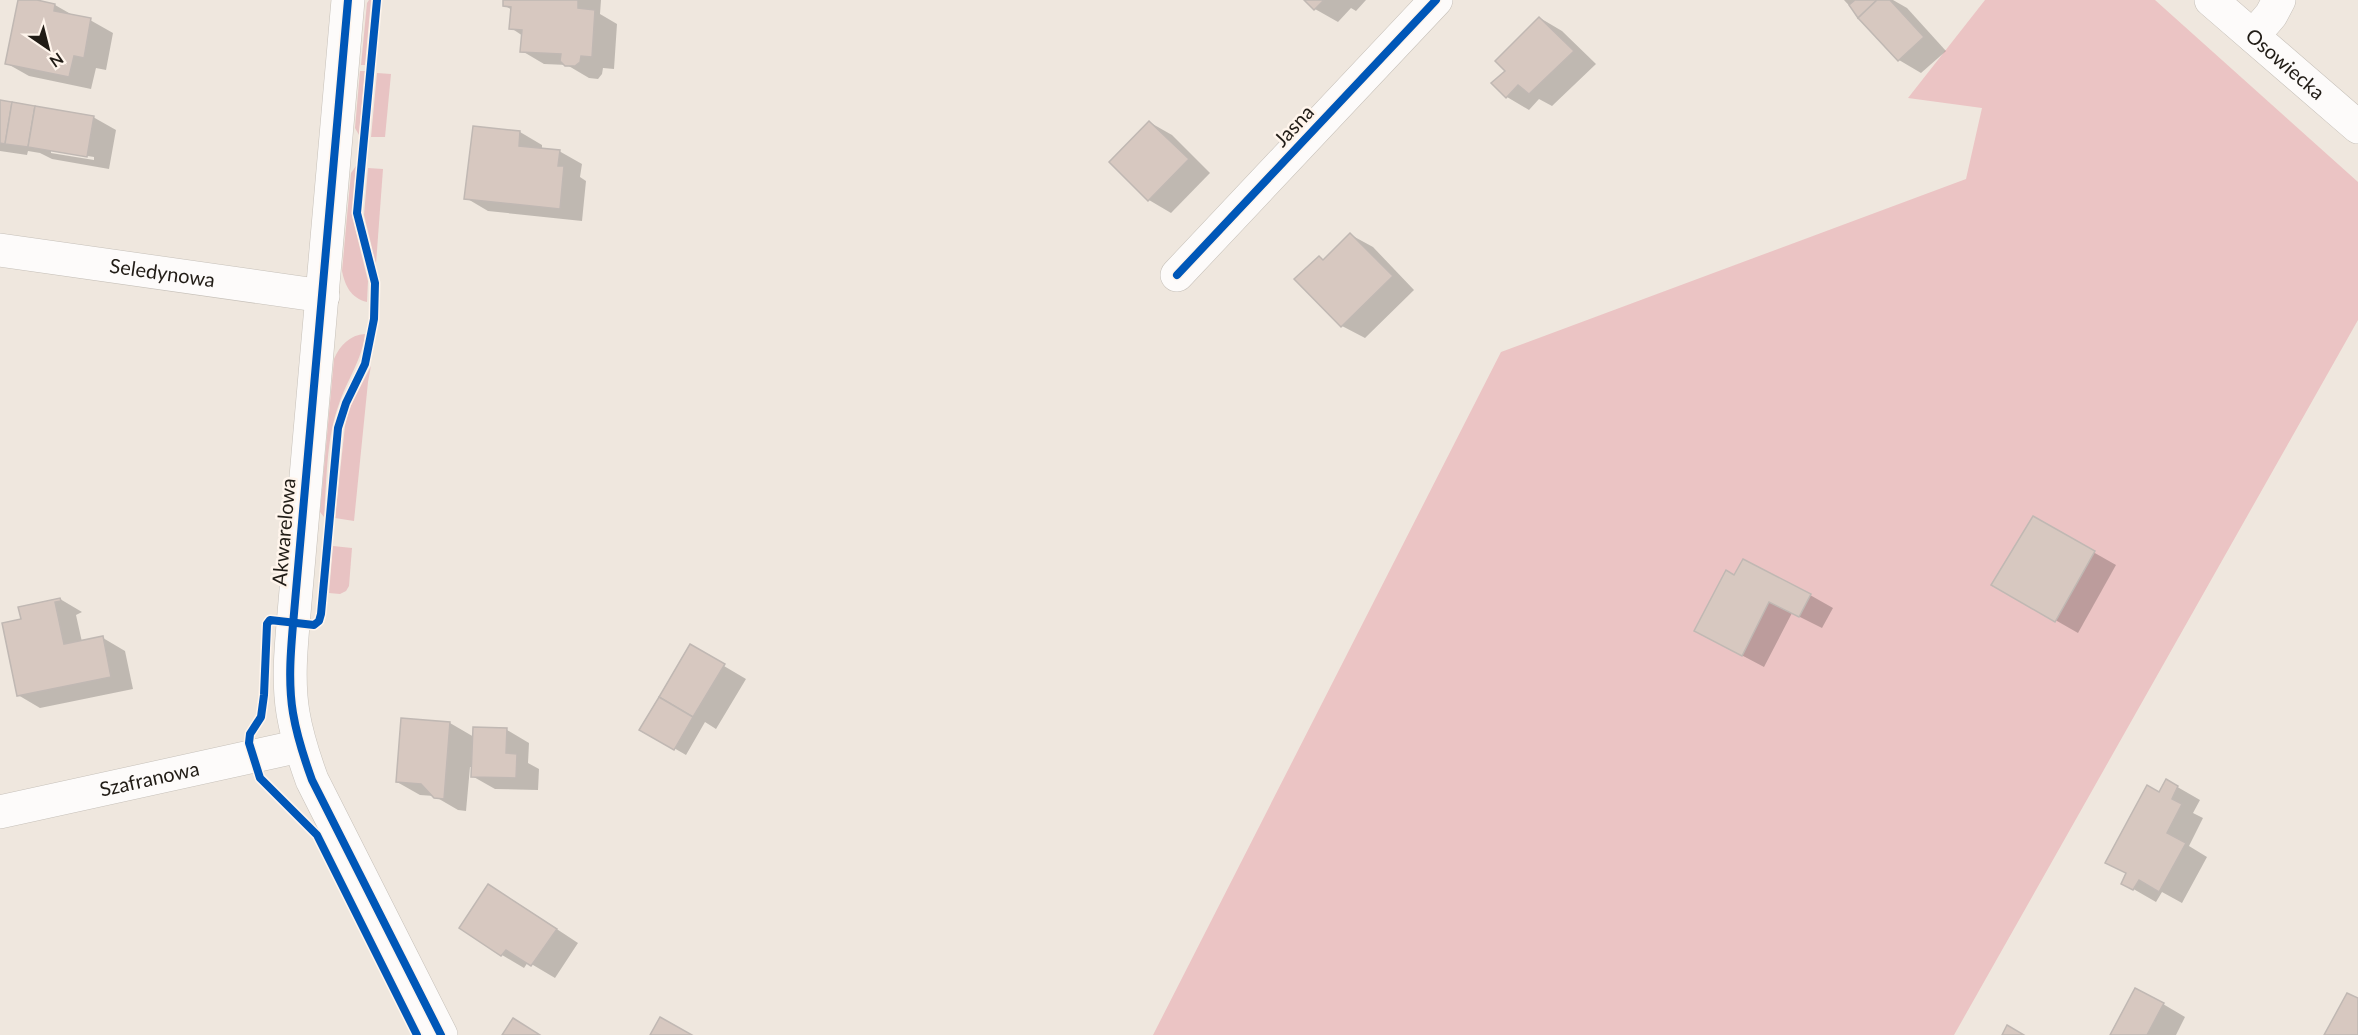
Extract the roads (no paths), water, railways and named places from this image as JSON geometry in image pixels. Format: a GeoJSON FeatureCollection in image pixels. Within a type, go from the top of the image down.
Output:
{"type":"FeatureCollection","features":[{"type":"Feature","properties":{"kind":"street","name":"Akwarelowa"},"geometry":{"type":"LineString","coordinates":[[348,0],[293,623],[291,691],[300,746],[312,780],[441,1035]]}},
{"type":"Feature","properties":{"kind":"street","name":"Jasna"},"geometry":{"type":"LineString","coordinates":[[1177,275],[1436,0]]}},
{"type":"Feature","properties":{"kind":"street","name":"Osowiecka"},"geometry":{"type":"LineString","coordinates":[[2211,0],[2358,126]]}},
{"type":"Feature","properties":{"kind":"street"},"geometry":{"type":"LineString","coordinates":[[2253,36],[2271,15],[2279,0]]}},
{"type":"Feature","properties":{"kind":"street","name":"Seledynowa"},"geometry":{"type":"LineString","coordinates":[[0,250],[323,296]]}},
{"type":"Feature","properties":{"kind":"street","name":"Szafranowa"},"geometry":{"type":"LineString","coordinates":[[0,812],[300,746]]}}]}
